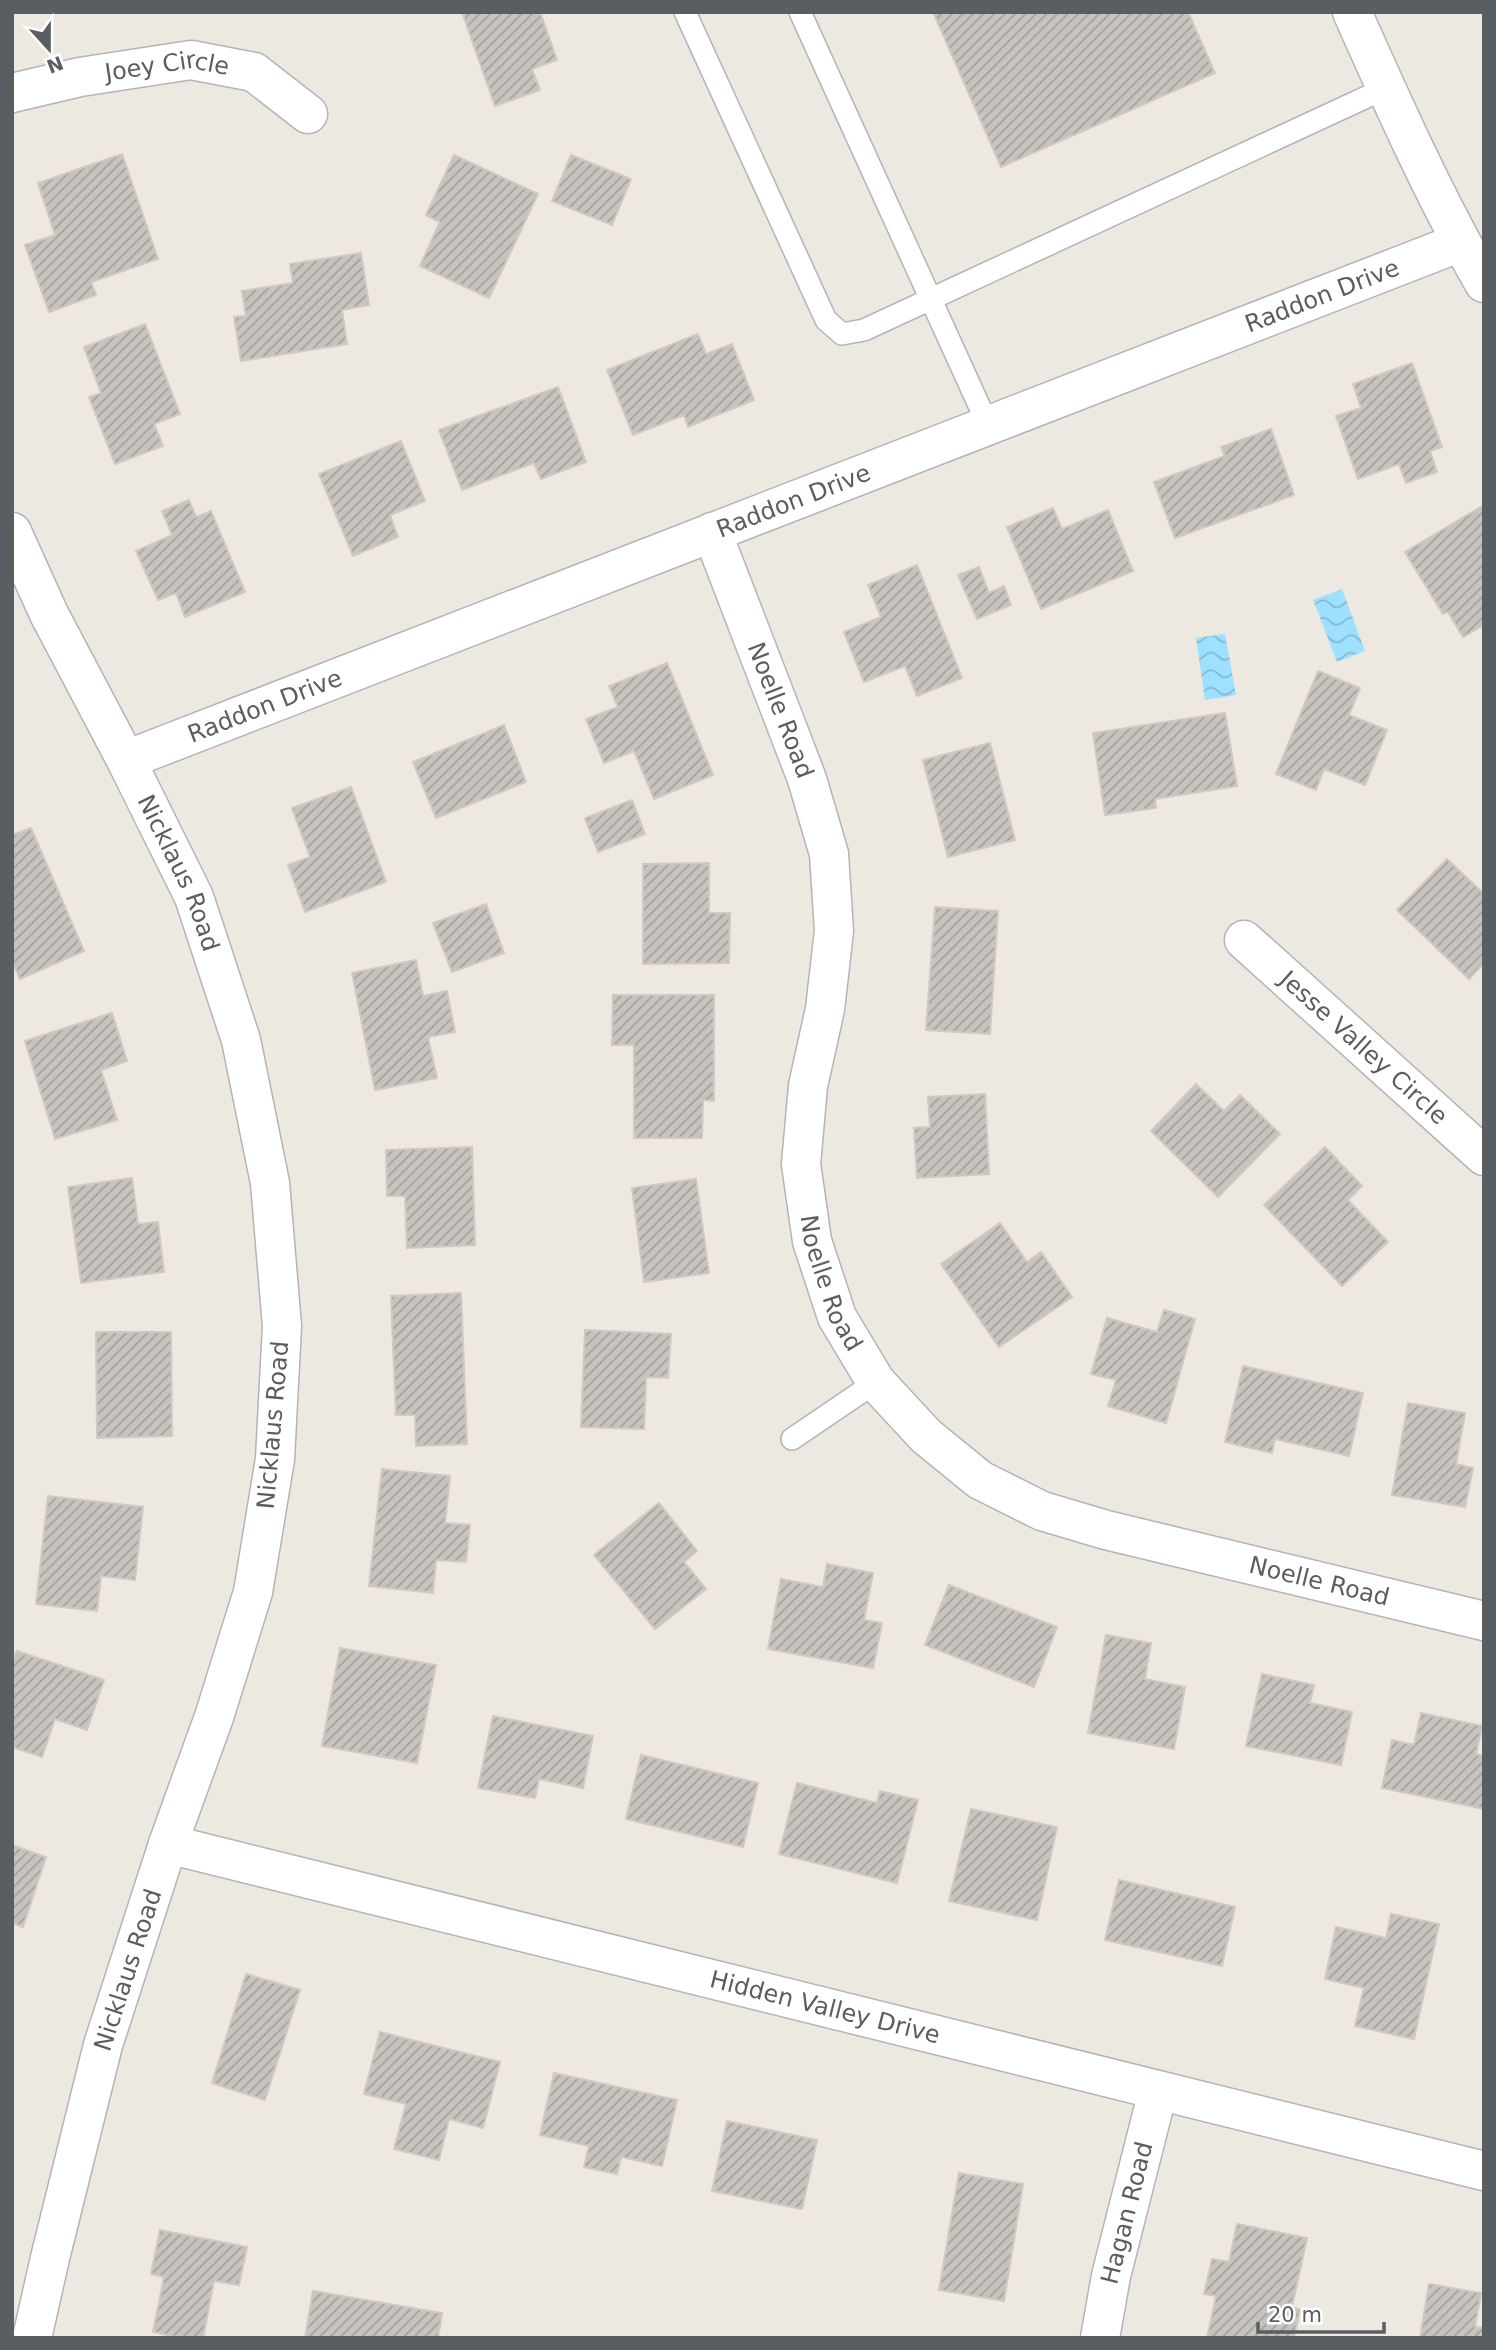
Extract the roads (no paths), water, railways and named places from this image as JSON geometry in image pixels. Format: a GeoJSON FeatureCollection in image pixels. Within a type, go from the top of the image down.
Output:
{"type":"FeatureCollection","features":[{"type":"Feature","properties":{"kind":"street"},"geometry":{"type":"LineString","coordinates":[[1352,12],[1461,242],[1484,283]]}},
{"type":"Feature","properties":{"kind":"street","name":"Joey Circle"},"geometry":{"type":"LineString","coordinates":[[12,93],[80,77],[191,60],[254,72],[308,114]]}},
{"type":"Feature","properties":{"kind":"street","name":"Raddon Drive"},"geometry":{"type":"LineString","coordinates":[[126,760],[1461,242]]}},
{"type":"Feature","properties":{"kind":"street","name":"Nicklaus Road"},"geometry":{"type":"LineString","coordinates":[[12,532],[49,614],[194,897],[241,1040],[270,1183],[282,1326],[275,1459],[253,1592],[214,1717],[168,1844],[103,2045],[32,2338]]}},
{"type":"Feature","properties":{"kind":"street","name":"Noelle Road"},"geometry":{"type":"LineString","coordinates":[[712,532],[807,779],[829,854],[834,931],[825,1009],[808,1086],[801,1164],[812,1241],[837,1317],[876,1382],[926,1436],[980,1480],[1042,1511],[1106,1530],[1484,1621]]}},
{"type":"Feature","properties":{"kind":"street","name":"Jesse Valley Circle"},"geometry":{"type":"LineString","coordinates":[[1244,940],[1484,1156]]}},
{"type":"Feature","properties":{"kind":"street","name":"Hidden Valley Drive"},"geometry":{"type":"LineString","coordinates":[[168,1844],[1484,2171]]}},
{"type":"Feature","properties":{"kind":"street","name":"Hagan Road"},"geometry":{"type":"LineString","coordinates":[[1100,2338],[1111,2276],[1158,2091]]}},
{"type":"Feature","properties":{"kind":"lane"},"geometry":{"type":"LineString","coordinates":[[685,12],[826,320],[842,334],[864,330],[1386,88]]}},
{"type":"Feature","properties":{"kind":"lane"},"geometry":{"type":"LineString","coordinates":[[800,12],[988,425]]}},
{"type":"Feature","properties":{"kind":"lane"},"geometry":{"type":"LineString","coordinates":[[792,1439],[876,1382]]}},
{"type":"Feature","properties":{"kind":"water"},"geometry":{"type":"Polygon","coordinates":[[[1342,589],[1365,651],[1337,662],[1313,600],[1342,589]]]}},
{"type":"Feature","properties":{"kind":"water"},"geometry":{"type":"Polygon","coordinates":[[[1225,634],[1236,695],[1205,700],[1196,638],[1225,634]]]}}]}
